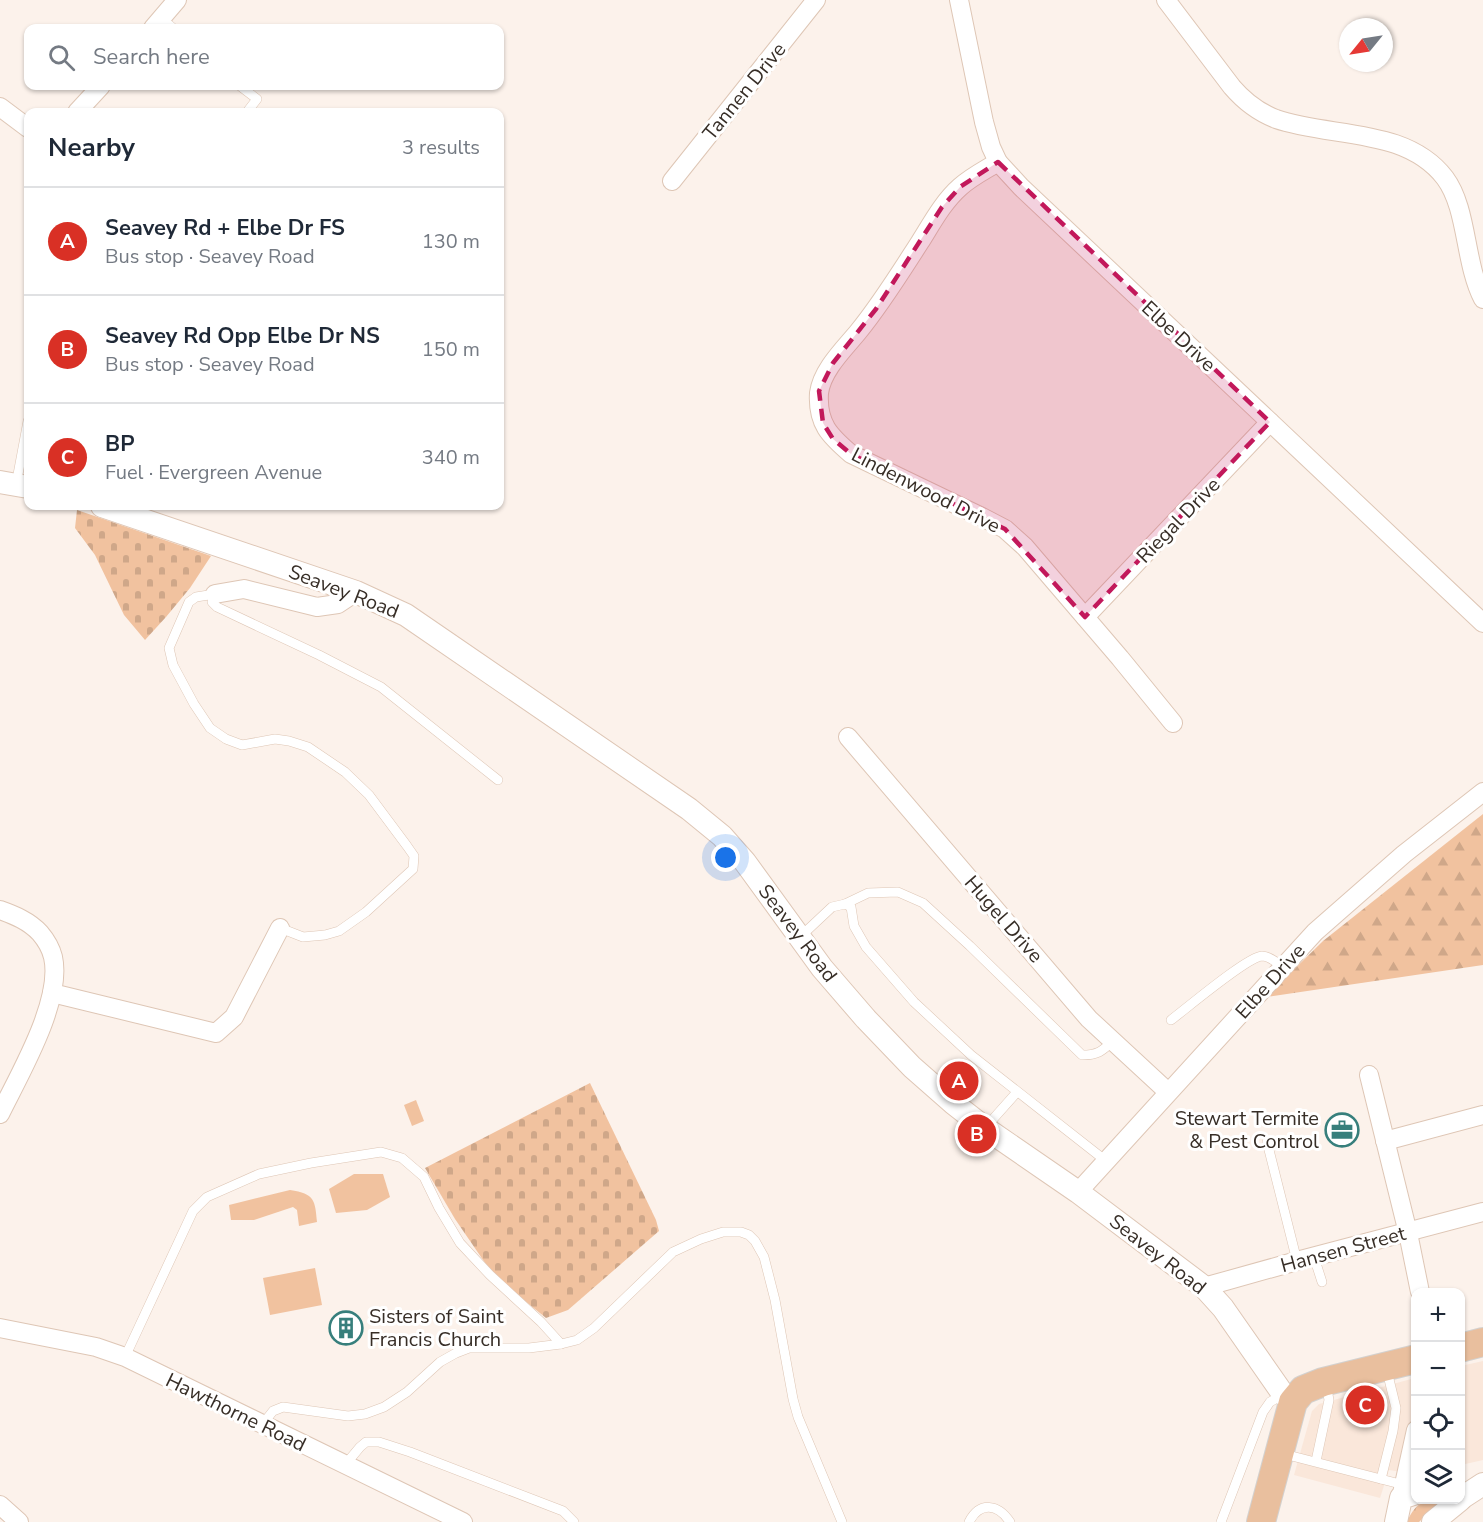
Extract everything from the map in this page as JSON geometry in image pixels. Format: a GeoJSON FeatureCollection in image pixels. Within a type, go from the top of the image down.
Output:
{"type":"FeatureCollection","features":[{"type":"Feature","properties":{"kind":"main road"},"geometry":{"type":"LineString","coordinates":[[1465,1347],[1483,1342]]}},
{"type":"Feature","properties":{"kind":"main road"},"geometry":{"type":"LineString","coordinates":[[1261,1522],[1280,1453],[1288,1398],[1325,1381],[1411,1360]]}},
{"type":"Feature","properties":{"kind":"street"},"geometry":{"type":"LineString","coordinates":[[164,24],[177,0]]}},
{"type":"Feature","properties":{"kind":"street","name":"Tannen Drive"},"geometry":{"type":"LineString","coordinates":[[672,181],[816,0]]}},
{"type":"Feature","properties":{"kind":"street","name":"Elbe Drive"},"geometry":{"type":"LineString","coordinates":[[959,0],[984,122],[998,162],[1021,188],[1483,623]]}},
{"type":"Feature","properties":{"kind":"street"},"geometry":{"type":"LineString","coordinates":[[1166,0],[1232,87],[1259,111],[1297,124],[1387,141],[1426,158],[1437,168],[1447,180],[1457,202],[1470,263],[1483,299]]}},
{"type":"Feature","properties":{"kind":"street"},"geometry":{"type":"LineString","coordinates":[[81,108],[97,90]]}},
{"type":"Feature","properties":{"kind":"street"},"geometry":{"type":"LineString","coordinates":[[0,106],[24,125]]}},
{"type":"Feature","properties":{"kind":"street","name":"Lindenwood Drive"},"geometry":{"type":"LineString","coordinates":[[998,162],[960,187],[942,207],[876,309],[833,363],[819,391],[819,407],[823,423],[833,439],[852,454],[1005,529],[1025,547],[1173,723]]}},
{"type":"Feature","properties":{"kind":"street","name":"Riegal Drive"},"geometry":{"type":"LineString","coordinates":[[1085,617],[1270,422]]}},
{"type":"Feature","properties":{"kind":"street","name":"Seavey Road"},"geometry":{"type":"LineString","coordinates":[[114,510],[356,591],[406,615],[689,809],[722,836],[745,862],[822,968],[912,1067],[985,1128],[1078,1192],[1204,1287],[1223,1308],[1288,1398]]}},
{"type":"Feature","properties":{"kind":"street"},"geometry":{"type":"LineString","coordinates":[[215,594],[244,589],[317,608],[338,603],[356,591]]}},
{"type":"Feature","properties":{"kind":"street","name":"Hugel Drive"},"geometry":{"type":"LineString","coordinates":[[848,737],[1089,1019],[1168,1092]]}},
{"type":"Feature","properties":{"kind":"street","name":"Elbe Drive"},"geometry":{"type":"LineString","coordinates":[[1078,1192],[1323,924],[1404,854],[1483,792]]}},
{"type":"Feature","properties":{"kind":"street"},"geometry":{"type":"LineString","coordinates":[[0,910],[20,918],[39,932],[53,958],[54,974],[47,1012],[31,1052],[0,1114]]}},
{"type":"Feature","properties":{"kind":"street"},"geometry":{"type":"LineString","coordinates":[[52,993],[216,1033],[234,1017],[280,928]]}},
{"type":"Feature","properties":{"kind":"street"},"geometry":{"type":"LineString","coordinates":[[1369,1075],[1408,1233],[1419,1288]]}},
{"type":"Feature","properties":{"kind":"street"},"geometry":{"type":"LineString","coordinates":[[1385,1141],[1483,1114]]}},
{"type":"Feature","properties":{"kind":"street","name":"Hansen Street"},"geometry":{"type":"LineString","coordinates":[[1204,1287],[1483,1212]]}},
{"type":"Feature","properties":{"kind":"street","name":"Hawthorne Road"},"geometry":{"type":"LineString","coordinates":[[0,1328],[96,1347],[125,1357],[463,1522]]}},
{"type":"Feature","properties":{"kind":"street"},"geometry":{"type":"LineString","coordinates":[[1396,1522],[1407,1492],[1413,1450]]}},
{"type":"Feature","properties":{"kind":"street"},"geometry":{"type":"LineString","coordinates":[[1465,1482],[1483,1484]]}},
{"type":"Feature","properties":{"kind":"street"},"geometry":{"type":"LineString","coordinates":[[1465,1496],[1483,1484]]}},
{"type":"Feature","properties":{"kind":"street"},"geometry":{"type":"LineString","coordinates":[[1433,1522],[1454,1504]]}},
{"type":"Feature","properties":{"kind":"street"},"geometry":{"type":"LineString","coordinates":[[0,1505],[19,1522]]}},
{"type":"Feature","properties":{"kind":"lane"},"geometry":{"type":"LineString","coordinates":[[245,90],[257,99],[250,108]]}},
{"type":"Feature","properties":{"kind":"lane"},"geometry":{"type":"LineString","coordinates":[[15,484],[24,440]]}},
{"type":"Feature","properties":{"kind":"lane"},"geometry":{"type":"LineString","coordinates":[[215,594],[212,602],[217,608],[319,655],[381,687],[498,780]]}},
{"type":"Feature","properties":{"kind":"lane"},"geometry":{"type":"LineString","coordinates":[[215,594],[196,597],[189,602],[169,648],[173,665],[210,728],[226,739],[242,745],[275,739],[308,747],[345,772],[369,795],[414,856],[413,869],[366,912],[339,930],[325,935],[303,937],[280,928]]}},
{"type":"Feature","properties":{"kind":"lane"},"geometry":{"type":"LineString","coordinates":[[800,937],[832,908],[868,893],[898,892],[922,903],[970,946],[1082,1055],[1093,1055],[1113,1041]]}},
{"type":"Feature","properties":{"kind":"lane"},"geometry":{"type":"LineString","coordinates":[[845,904],[851,907],[854,926],[866,947],[914,1002],[971,1055],[1106,1161]]}},
{"type":"Feature","properties":{"kind":"lane"},"geometry":{"type":"LineString","coordinates":[[1171,1020],[1242,966],[1259,956],[1268,957],[1283,967]]}},
{"type":"Feature","properties":{"kind":"lane"},"geometry":{"type":"LineString","coordinates":[[985,1128],[1017,1092]]}},
{"type":"Feature","properties":{"kind":"lane"},"geometry":{"type":"LineString","coordinates":[[1267,1142],[1306,1259],[1322,1282]]}},
{"type":"Feature","properties":{"kind":"lane"},"geometry":{"type":"LineString","coordinates":[[125,1357],[193,1211],[207,1197],[259,1174],[381,1152],[402,1158],[424,1177],[460,1243],[561,1344]]}},
{"type":"Feature","properties":{"kind":"lane"},"geometry":{"type":"LineString","coordinates":[[262,1425],[273,1411],[284,1407],[348,1416],[365,1414],[384,1407],[406,1392],[440,1362],[469,1348],[529,1348],[577,1340],[594,1328],[673,1252],[723,1232],[741,1232],[749,1235],[759,1246],[764,1257],[775,1300],[798,1417],[842,1522]]}},
{"type":"Feature","properties":{"kind":"lane"},"geometry":{"type":"LineString","coordinates":[[1381,1479],[1393,1431],[1396,1408],[1386,1366]]}},
{"type":"Feature","properties":{"kind":"lane"},"geometry":{"type":"LineString","coordinates":[[1316,1461],[1329,1400],[1325,1381]]}},
{"type":"Feature","properties":{"kind":"lane"},"geometry":{"type":"LineString","coordinates":[[1221,1522],[1263,1412],[1270,1402],[1288,1398]]}},
{"type":"Feature","properties":{"kind":"lane"},"geometry":{"type":"LineString","coordinates":[[345,1465],[366,1442],[379,1442],[562,1511],[574,1522]]}},
{"type":"Feature","properties":{"kind":"lane"},"geometry":{"type":"LineString","coordinates":[[1280,1453],[1381,1479],[1407,1492]]}},
{"type":"Feature","properties":{"kind":"lane"},"geometry":{"type":"LineString","coordinates":[[969,1522],[973,1515],[988,1507],[1004,1513],[1010,1522]]}},
{"type":"Feature","properties":{"kind":"highlighted area"},"geometry":{"type":"Polygon","coordinates":[[[998,162],[1270,422],[1085,617],[1005,529],[851,454],[833,439],[823,423],[819,391],[833,363],[876,309],[942,207],[960,187],[998,162]]]}},
{"type":"Feature","properties":{"kind":"shaded area"},"geometry":{"type":"Polygon","coordinates":[[[1483,1361],[1483,1460],[1465,1464],[1465,1396],[1465,1365],[1483,1361]]]}},
{"type":"Feature","properties":{"kind":"shaded area"},"geometry":{"type":"Polygon","coordinates":[[[1411,1379],[1411,1473],[1389,1470],[1380,1498],[1294,1475],[1312,1411],[1319,1404],[1411,1379]]]}},
{"type":"Feature","properties":{"kind":"green space"},"geometry":{"type":"Polygon","coordinates":[[[77,510],[211,556],[190,588],[145,640],[124,615],[95,555],[75,528],[77,510]]]}},
{"type":"Feature","properties":{"kind":"green space"},"geometry":{"type":"Polygon","coordinates":[[[1483,814],[1483,965],[1266,997],[1323,941],[1483,814]]]}},
{"type":"Feature","properties":{"kind":"green space"},"geometry":{"type":"Polygon","coordinates":[[[590,1083],[656,1220],[659,1231],[568,1310],[546,1318],[494,1276],[455,1219],[425,1168],[590,1083]]]}},
{"type":"Feature","properties":{"kind":"green space"},"geometry":{"type":"Polygon","coordinates":[[[416,1100],[424,1121],[412,1126],[404,1105],[416,1100]]]}},
{"type":"Feature","properties":{"kind":"green space"},"geometry":{"type":"Polygon","coordinates":[[[354,1174],[383,1174],[390,1197],[367,1210],[336,1213],[329,1189],[354,1174]]]}},
{"type":"Feature","properties":{"kind":"green space"},"geometry":{"type":"Polygon","coordinates":[[[290,1190],[312,1199],[317,1222],[299,1226],[297,1210],[293,1207],[254,1220],[231,1220],[229,1205],[290,1190]]]}},
{"type":"Feature","properties":{"kind":"green space"},"geometry":{"type":"Polygon","coordinates":[[[315,1268],[322,1305],[270,1315],[263,1278],[315,1268]]]}},
{"type":"Feature","properties":{"kind":"green space"},"geometry":{"type":"Polygon","coordinates":[[[1420,1504],[1440,1504],[1419,1522],[1407,1522],[1420,1504]]]}},
{"type":"Feature","properties":{"kind":"place","name":"Seavey Rd + Elbe Dr FS"},"geometry":{"type":"Point","coordinates":[959,1081]}},
{"type":"Feature","properties":{"kind":"place","name":"Stewart Termite & Pest Control"},"geometry":{"type":"Point","coordinates":[1342,1130]}},
{"type":"Feature","properties":{"kind":"place","name":"Seavey Rd Opp Elbe Dr NS"},"geometry":{"type":"Point","coordinates":[977,1134]}},
{"type":"Feature","properties":{"kind":"place","name":"Sisters of Saint Francis Church"},"geometry":{"type":"Point","coordinates":[346,1328]}},
{"type":"Feature","properties":{"kind":"place","name":"BP"},"geometry":{"type":"Point","coordinates":[1365,1405]}}]}
